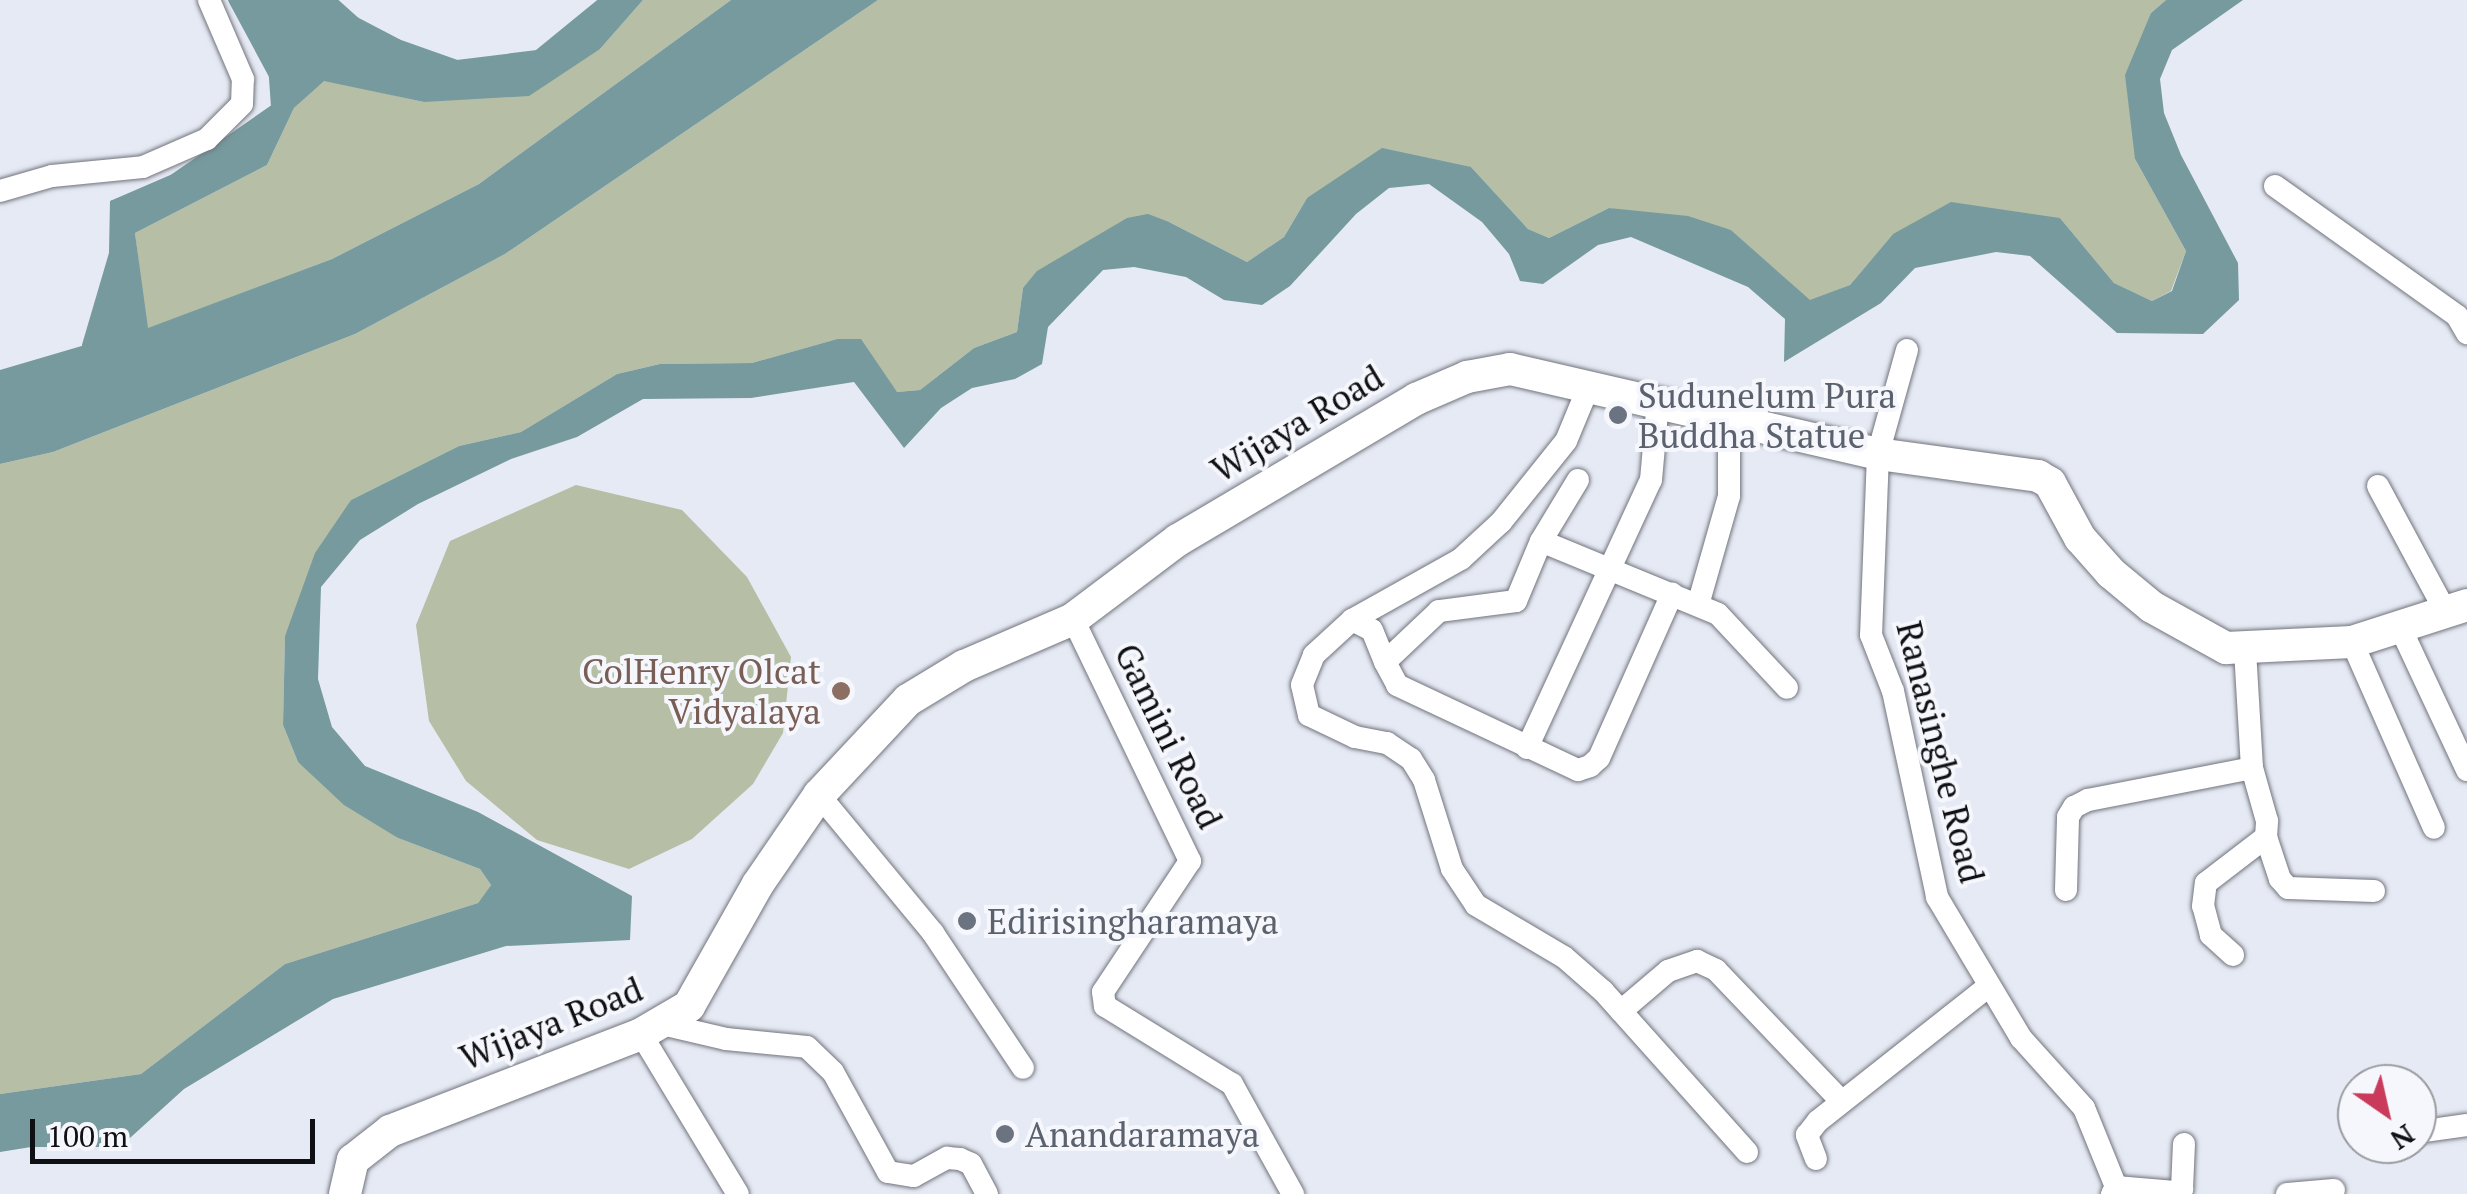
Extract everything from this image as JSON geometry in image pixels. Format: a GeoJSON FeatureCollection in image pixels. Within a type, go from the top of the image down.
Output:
{"type":"FeatureCollection","features":[{"type":"Feature","properties":{"kind":"street"},"geometry":{"type":"LineString","coordinates":[[0,191],[52,176],[142,167],[207,139],[242,104],[242,79],[208,0]]}},
{"type":"Feature","properties":{"kind":"street"},"geometry":{"type":"LineString","coordinates":[[2275,186],[2457,316],[2467,333]]}},
{"type":"Feature","properties":{"kind":"street","name":"Ranasinghe Road"},"geometry":{"type":"LineString","coordinates":[[1907,350],[1878,454],[1871,635],[1892,691],[1937,897],[2021,1038],[2084,1108],[2115,1192]]}},
{"type":"Feature","properties":{"kind":"street","name":"Wijaya Road"},"geometry":{"type":"LineString","coordinates":[[345,1194],[353,1160],[390,1131],[652,1029],[689,1006],[758,884],[819,795],[908,700],[964,666],[1073,619],[1178,540],[1416,399],[1468,377],[1510,369],[1878,454],[2038,476],[2050,483],[2080,538],[2111,573],[2152,607],[2226,648],[2352,642],[2457,609]]}},
{"type":"Feature","properties":{"kind":"street"},"geometry":{"type":"LineString","coordinates":[[1588,388],[1566,441],[1501,522],[1461,560],[1352,620],[1314,654],[1302,685],[1309,715],[1355,737],[1387,743],[1410,759],[1424,780],[1452,869],[1476,905],[1564,957],[1621,1011],[1747,1152]]}},
{"type":"Feature","properties":{"kind":"street"},"geometry":{"type":"LineString","coordinates":[[1527,748],[1651,480],[1658,402]]}},
{"type":"Feature","properties":{"kind":"street"},"geometry":{"type":"LineString","coordinates":[[1698,605],[1729,496],[1729,419]]}},
{"type":"Feature","properties":{"kind":"street"},"geometry":{"type":"LineString","coordinates":[[1385,662],[1439,611],[1516,601],[1541,541],[1578,480]]}},
{"type":"Feature","properties":{"kind":"street"},"geometry":{"type":"LineString","coordinates":[[2378,486],[2457,609]]}},
{"type":"Feature","properties":{"kind":"street"},"geometry":{"type":"LineString","coordinates":[[1541,541],[1718,614],[1788,688]]}},
{"type":"Feature","properties":{"kind":"street"},"geometry":{"type":"LineString","coordinates":[[1352,620],[1372,630],[1397,684],[1578,770],[1598,758],[1672,594]]}},
{"type":"Feature","properties":{"kind":"street","name":"Gamini Road"},"geometry":{"type":"LineString","coordinates":[[1073,619],[1190,861],[1103,992],[1105,1006],[1232,1084],[1293,1194]]}},
{"type":"Feature","properties":{"kind":"street"},"geometry":{"type":"LineString","coordinates":[[2400,627],[2467,770]]}},
{"type":"Feature","properties":{"kind":"street"},"geometry":{"type":"LineString","coordinates":[[2352,642],[2434,828]]}},
{"type":"Feature","properties":{"kind":"street"},"geometry":{"type":"LineString","coordinates":[[2245,650],[2252,768],[2267,821],[2266,836],[2280,879],[2288,888],[2374,891]]}},
{"type":"Feature","properties":{"kind":"street"},"geometry":{"type":"LineString","coordinates":[[2066,890],[2068,818],[2074,807],[2088,800],[2252,768]]}},
{"type":"Feature","properties":{"kind":"street"},"geometry":{"type":"LineString","coordinates":[[819,795],[933,933],[1023,1068]]}},
{"type":"Feature","properties":{"kind":"street"},"geometry":{"type":"LineString","coordinates":[[2233,954],[2210,935],[2203,906],[2206,883],[2266,836]]}},
{"type":"Feature","properties":{"kind":"street"},"geometry":{"type":"LineString","coordinates":[[1621,1011],[1668,971],[1698,961],[1716,970],[1842,1102]]}},
{"type":"Feature","properties":{"kind":"street"},"geometry":{"type":"LineString","coordinates":[[1816,1159],[1807,1135],[1842,1102],[1989,986]]}},
{"type":"Feature","properties":{"kind":"street"},"geometry":{"type":"LineString","coordinates":[[652,1029],[738,1194]]}},
{"type":"Feature","properties":{"kind":"street"},"geometry":{"type":"LineString","coordinates":[[652,1029],[808,1047],[833,1072],[888,1172],[914,1176],[947,1158],[960,1159],[971,1164],[987,1194]]}},
{"type":"Feature","properties":{"kind":"street"},"geometry":{"type":"LineString","coordinates":[[2437,1129],[2467,1125]]}},
{"type":"Feature","properties":{"kind":"street"},"geometry":{"type":"LineString","coordinates":[[2115,1192],[2182,1189],[2184,1144]]}},
{"type":"Feature","properties":{"kind":"street"},"geometry":{"type":"LineString","coordinates":[[2288,1194],[2334,1190]]}},
{"type":"Feature","properties":{"kind":"shaded area"},"geometry":{"type":"Polygon","coordinates":[[[231,0],[334,0],[356,20],[398,42],[457,63],[537,53],[602,0],[643,0],[600,49],[529,96],[424,102],[324,81],[294,108],[267,165],[135,233],[148,328],[332,259],[479,184],[731,0],[878,0],[505,254],[355,334],[53,452],[0,464],[0,370],[85,345],[112,253],[113,203],[173,177],[274,107],[271,76],[231,0]]]}},
{"type":"Feature","properties":{"kind":"shaded area"},"geometry":{"type":"Polygon","coordinates":[[[643,0],[731,0],[479,184],[332,259],[147,329],[135,233],[267,165],[294,108],[324,80],[424,102],[600,49],[643,0]]]}},
{"type":"Feature","properties":{"kind":"shaded area"},"geometry":{"type":"Polygon","coordinates":[[[878,0],[2166,0],[2151,13],[2135,159],[2186,251],[2171,291],[2152,301],[2114,283],[2060,218],[1893,234],[1850,285],[1810,301],[1731,230],[1609,208],[1549,238],[1528,229],[1471,167],[1307,198],[1284,237],[1247,262],[1169,222],[1023,288],[1017,332],[974,348],[920,390],[897,392],[837,339],[752,363],[660,364],[617,374],[521,432],[459,446],[351,500],[285,636],[283,725],[298,762],[398,838],[480,869],[491,885],[478,903],[285,964],[141,1074],[0,1094],[0,464],[53,452],[355,334],[505,254],[878,0]]]}},
{"type":"Feature","properties":{"kind":"shaded area"},"geometry":{"type":"Polygon","coordinates":[[[2166,0],[2243,0],[2172,50],[2160,79],[2164,113],[2181,155],[2238,263],[2239,300],[2203,334],[2117,333],[2030,256],[1996,252],[1915,268],[1881,303],[1784,362],[1785,319],[1748,287],[1631,237],[1598,245],[1543,284],[1520,281],[1509,254],[1482,222],[1429,184],[1389,188],[1356,214],[1290,286],[1262,305],[1224,300],[1186,277],[1134,267],[1103,270],[1048,327],[1042,364],[1015,379],[972,388],[941,408],[904,448],[854,382],[751,398],[643,399],[577,437],[511,459],[418,504],[360,540],[321,587],[318,679],[332,727],[365,766],[478,812],[632,896],[630,940],[506,946],[333,999],[184,1089],[120,1147],[31,1147],[0,1152],[0,1094],[141,1074],[285,964],[478,903],[491,885],[480,869],[398,838],[344,805],[298,762],[283,725],[285,636],[315,553],[351,500],[459,446],[521,432],[617,374],[660,364],[752,363],[837,339],[861,339],[897,392],[920,390],[974,348],[1017,332],[1023,288],[1037,271],[1127,218],[1148,214],[1247,262],[1284,237],[1307,198],[1382,148],[1471,167],[1528,229],[1549,238],[1609,208],[1688,216],[1731,230],[1810,300],[1850,285],[1893,234],[1951,202],[2060,218],[2114,283],[2152,301],[2172,291],[2186,251],[2135,159],[2125,75],[2151,13],[2166,0]]]}},
{"type":"Feature","properties":{"kind":"shaded area"},"geometry":{"type":"Polygon","coordinates":[[[576,485],[682,510],[747,577],[791,657],[783,733],[753,784],[692,839],[629,869],[537,840],[466,781],[429,721],[416,625],[450,541],[576,485]]]}},
{"type":"Feature","properties":{"kind":"waterway"},"geometry":{"type":"LineString","coordinates":[[85,345],[112,253],[113,203],[173,177],[274,107],[272,76],[231,0]]}},
{"type":"Feature","properties":{"kind":"waterway"},"geometry":{"type":"LineString","coordinates":[[334,0],[356,20],[398,42],[457,63],[537,53],[602,0]]}},
{"type":"Feature","properties":{"kind":"place","name":"Sudunelum Pura Buddha Statue"},"geometry":{"type":"Point","coordinates":[1618,415]}},
{"type":"Feature","properties":{"kind":"place","name":"ColHenry Olcat Vidyalaya"},"geometry":{"type":"Point","coordinates":[841,691]}},
{"type":"Feature","properties":{"kind":"place","name":"Edirisingharamaya"},"geometry":{"type":"Point","coordinates":[967,921]}},
{"type":"Feature","properties":{"kind":"place","name":"Anandaramaya"},"geometry":{"type":"Point","coordinates":[1005,1134]}}]}
